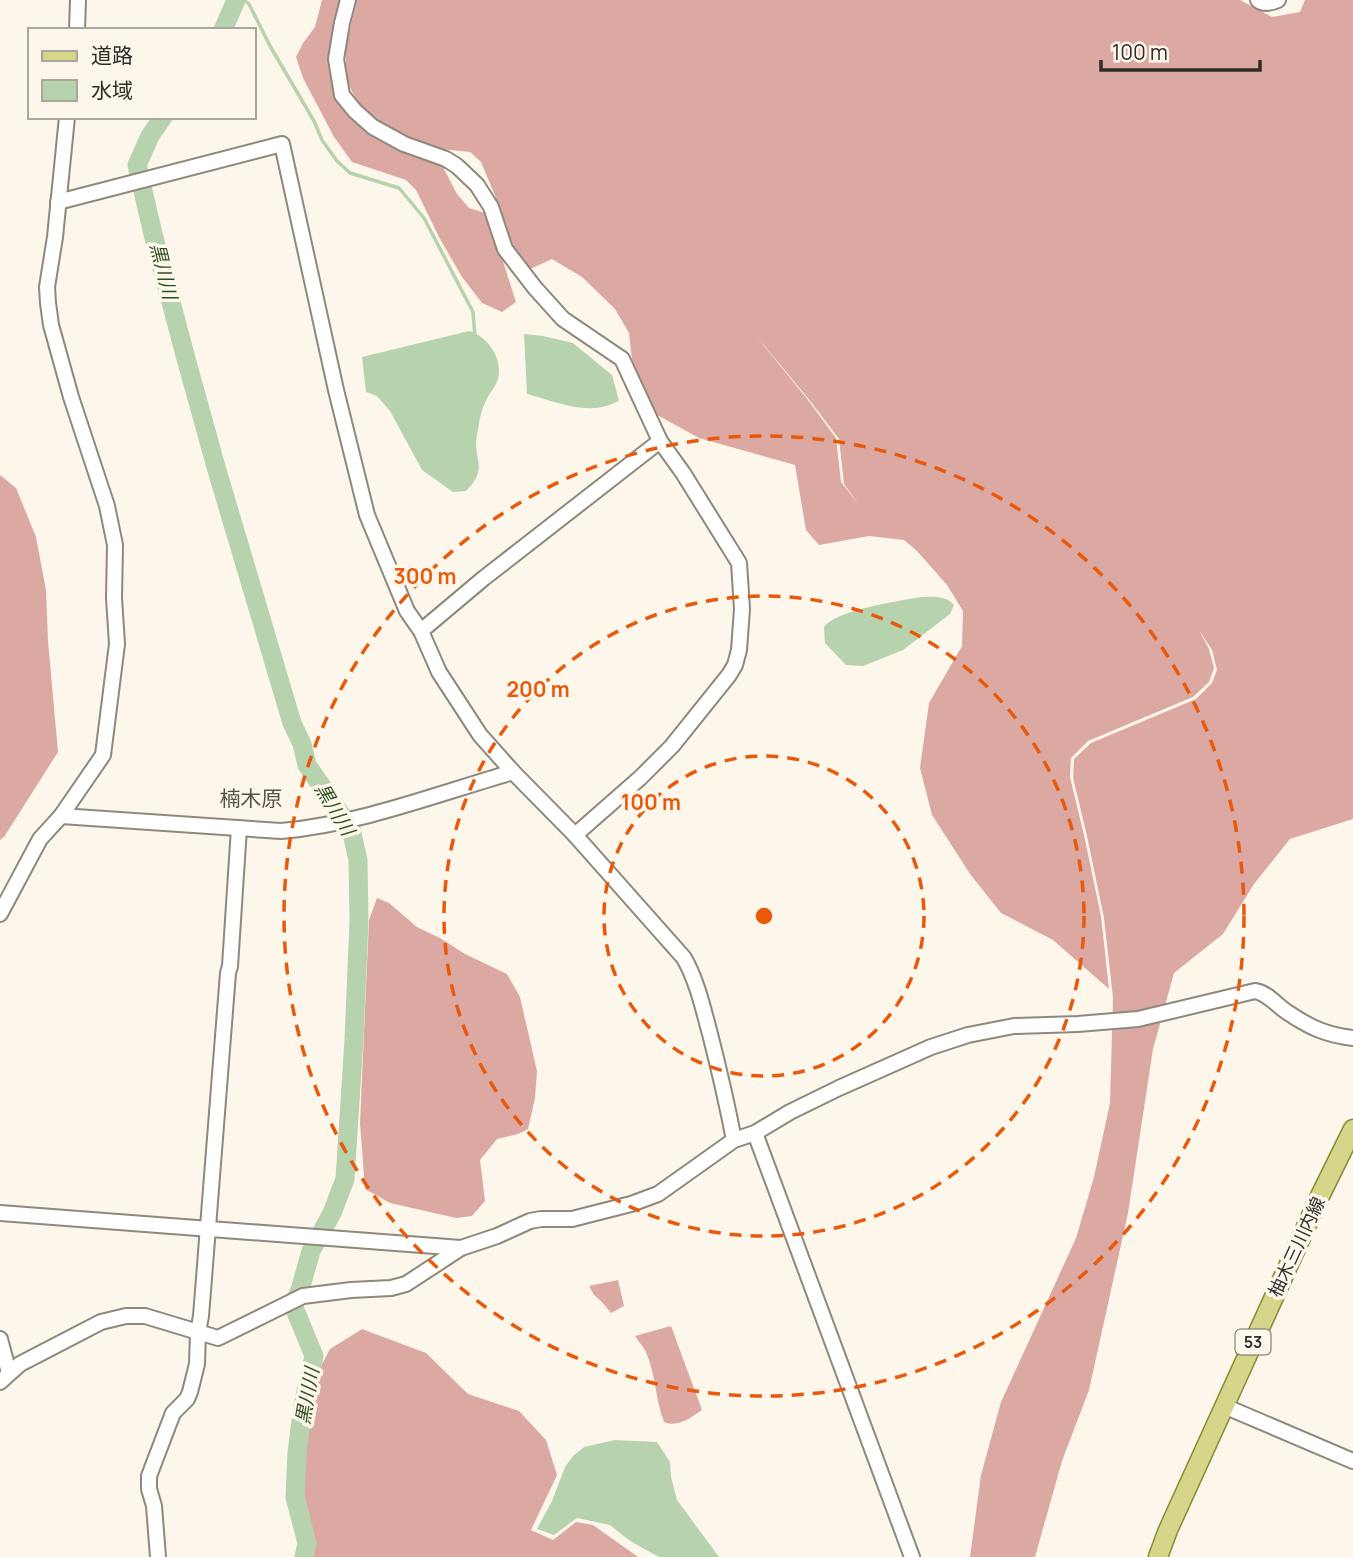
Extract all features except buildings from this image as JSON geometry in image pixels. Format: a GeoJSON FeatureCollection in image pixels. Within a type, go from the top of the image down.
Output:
{"type":"FeatureCollection","features":[{"type":"Feature","properties":{"kind":"main road","name":"柚木三川内線"},"geometry":{"type":"LineString","coordinates":[[1158,1557],[1224,1406],[1353,1129]]}},
{"type":"Feature","properties":{"kind":"street"},"geometry":{"type":"LineString","coordinates":[[77,28],[78,0]]}},
{"type":"Feature","properties":{"kind":"street"},"geometry":{"type":"LineString","coordinates":[[348,0],[336,59],[342,95],[373,127],[404,144],[446,159],[477,185],[491,207],[505,249],[535,288],[563,319],[622,359],[660,441],[739,563],[742,609],[739,650],[729,675],[672,746],[575,835]]}},
{"type":"Feature","properties":{"kind":"street"},"geometry":{"type":"LineString","coordinates":[[1258,0],[1261,3],[1271,3],[1278,0]]}},
{"type":"Feature","properties":{"kind":"street"},"geometry":{"type":"LineString","coordinates":[[0,914],[40,839],[61,816],[103,755],[117,645],[115,545],[107,506],[67,385],[48,303],[47,288],[67,119]]}},
{"type":"Feature","properties":{"kind":"street"},"geometry":{"type":"LineString","coordinates":[[58,202],[282,144],[336,390],[367,515],[408,611],[421,631],[439,672],[480,735],[575,835],[684,958],[699,995],[734,1140]]}},
{"type":"Feature","properties":{"kind":"street"},"geometry":{"type":"LineString","coordinates":[[421,631],[484,578],[660,441]]}},
{"type":"Feature","properties":{"kind":"street"},"geometry":{"type":"LineString","coordinates":[[61,816],[281,831],[315,828],[419,801],[513,772]]}},
{"type":"Feature","properties":{"kind":"street"},"geometry":{"type":"LineString","coordinates":[[158,1557],[149,1476],[173,1413],[190,1392],[197,1364],[239,828]]}},
{"type":"Feature","properties":{"kind":"street"},"geometry":{"type":"LineString","coordinates":[[5,1378],[20,1364],[101,1322],[126,1315],[145,1316],[218,1338],[303,1296],[406,1284],[461,1248],[498,1236],[530,1221],[572,1219],[631,1204],[658,1194],[734,1140],[755,1133],[839,1088],[968,1035],[1014,1026],[1138,1019],[1255,991],[1263,992],[1284,1010],[1311,1027],[1334,1036],[1353,1038]]}},
{"type":"Feature","properties":{"kind":"street"},"geometry":{"type":"LineString","coordinates":[[755,1133],[912,1557]]}},
{"type":"Feature","properties":{"kind":"street"},"geometry":{"type":"LineString","coordinates":[[0,1213],[461,1248]]}},
{"type":"Feature","properties":{"kind":"street"},"geometry":{"type":"LineString","coordinates":[[0,1339],[5,1378]]}},
{"type":"Feature","properties":{"kind":"street"},"geometry":{"type":"LineString","coordinates":[[1224,1406],[1353,1461]]}},
{"type":"Feature","properties":{"kind":"shaded area"},"geometry":{"type":"Polygon","coordinates":[[[322,0],[343,0],[333,30],[329,69],[338,101],[372,135],[409,154],[443,167],[457,194],[469,208],[485,213],[516,302],[502,312],[482,303],[462,277],[416,190],[406,180],[352,162],[334,137],[303,78],[296,57],[315,27],[322,0]]]}},
{"type":"Feature","properties":{"kind":"shaded area"},"geometry":{"type":"Polygon","coordinates":[[[357,0],[1240,0],[1272,17],[1300,12],[1305,0],[1353,0],[1353,819],[1290,839],[1254,884],[1223,934],[1174,973],[1153,1049],[1128,1213],[1089,1390],[1062,1461],[1035,1557],[970,1557],[981,1475],[1001,1402],[1076,1238],[1094,1177],[1110,1103],[1113,998],[1104,918],[1073,778],[1074,759],[1091,743],[1196,699],[1212,683],[1217,670],[1212,650],[1199,630],[1209,649],[1214,668],[1209,682],[1193,697],[1088,741],[1071,758],[1070,777],[1101,916],[1109,989],[1053,940],[1001,913],[970,874],[932,815],[920,768],[929,703],[962,646],[963,611],[947,585],[904,540],[869,536],[819,545],[806,530],[795,465],[699,438],[648,410],[634,378],[629,333],[615,309],[582,277],[552,259],[528,270],[519,262],[505,236],[496,198],[481,162],[470,152],[442,149],[409,140],[377,122],[360,106],[347,82],[345,50],[357,0]],[[753,332],[836,438],[841,482],[859,505],[844,484],[839,439],[753,332]]]}},
{"type":"Feature","properties":{"kind":"shaded area"},"geometry":{"type":"Polygon","coordinates":[[[0,475],[16,488],[36,537],[46,590],[58,752],[0,840],[0,475]]]}},
{"type":"Feature","properties":{"kind":"shaded area"},"geometry":{"type":"Polygon","coordinates":[[[377,898],[389,903],[417,927],[507,974],[520,997],[537,1071],[535,1098],[528,1129],[497,1139],[480,1160],[485,1201],[472,1216],[456,1218],[390,1203],[365,1189],[360,1123],[369,920],[377,898]]]}},
{"type":"Feature","properties":{"kind":"shaded area"},"geometry":{"type":"Polygon","coordinates":[[[618,1280],[624,1306],[611,1313],[589,1286],[618,1280]]]}},
{"type":"Feature","properties":{"kind":"shaded area"},"geometry":{"type":"Polygon","coordinates":[[[671,1326],[702,1410],[675,1424],[664,1422],[649,1359],[635,1336],[671,1326]]]}},
{"type":"Feature","properties":{"kind":"shaded area"},"geometry":{"type":"Polygon","coordinates":[[[362,1329],[426,1353],[468,1394],[519,1411],[546,1440],[557,1475],[531,1530],[553,1540],[576,1522],[593,1525],[638,1557],[312,1557],[314,1546],[300,1503],[311,1385],[330,1349],[362,1329]]]}},
{"type":"Feature","properties":{"kind":"water"},"geometry":{"type":"Polygon","coordinates":[[[469,331],[488,343],[496,356],[499,371],[497,382],[486,400],[480,419],[476,443],[479,463],[477,475],[466,491],[453,492],[422,470],[390,411],[377,396],[366,392],[362,357],[469,331]]]}},
{"type":"Feature","properties":{"kind":"water"},"geometry":{"type":"Polygon","coordinates":[[[524,334],[573,343],[612,375],[619,401],[602,407],[583,408],[527,394],[524,334]]]}},
{"type":"Feature","properties":{"kind":"water"},"geometry":{"type":"Polygon","coordinates":[[[921,597],[943,598],[954,605],[950,614],[903,650],[863,666],[846,665],[825,643],[824,627],[841,616],[869,607],[921,597]]]}},
{"type":"Feature","properties":{"kind":"water"},"geometry":{"type":"Polygon","coordinates":[[[615,1440],[657,1442],[670,1462],[677,1500],[719,1557],[659,1557],[630,1541],[610,1525],[577,1518],[554,1535],[537,1529],[552,1501],[565,1467],[573,1456],[584,1447],[615,1440]]]}},
{"type":"Feature","properties":{"kind":"waterway","name":"黒川川"},"geometry":{"type":"LineString","coordinates":[[224,28],[236,0]]}},
{"type":"Feature","properties":{"kind":"waterway"},"geometry":{"type":"LineString","coordinates":[[244,0],[249,4],[322,140],[337,161],[350,173],[399,188],[424,218],[473,312],[475,337]]}},
{"type":"Feature","properties":{"kind":"waterway","name":"黒川川"},"geometry":{"type":"LineString","coordinates":[[162,119],[150,136],[137,165],[185,355],[292,723],[302,744],[307,765],[351,829],[358,860],[359,921],[345,1179],[332,1213],[311,1251],[293,1305],[314,1356],[303,1405],[297,1453],[295,1497],[307,1543],[304,1557]]}},
{"type":"Feature","properties":{"kind":"district","name":"楠木原"},"geometry":{"type":"Point","coordinates":[251,799]}}]}
